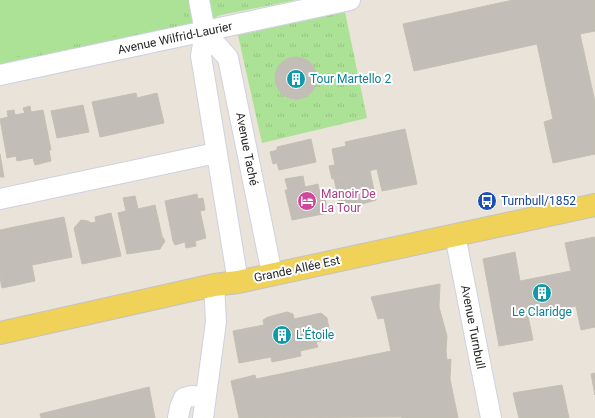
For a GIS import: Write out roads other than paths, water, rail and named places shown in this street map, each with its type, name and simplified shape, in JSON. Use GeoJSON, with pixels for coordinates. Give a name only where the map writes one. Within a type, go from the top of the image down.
{"type":"FeatureCollection","features":[{"type":"Feature","properties":{"kind":"main road","name":"Grande Allée Est"},"geometry":{"type":"LineString","coordinates":[[0,333],[214,285],[238,282],[595,205]]}},
{"type":"Feature","properties":{"kind":"street","name":"Avenue Taché"},"geometry":{"type":"LineString","coordinates":[[199,0],[206,32],[201,56],[238,282]]}},
{"type":"Feature","properties":{"kind":"street","name":"Avenue Wilfrid-Laurier"},"geometry":{"type":"LineString","coordinates":[[0,75],[350,0]]}},
{"type":"Feature","properties":{"kind":"street","name":"Avenue Taché"},"geometry":{"type":"LineString","coordinates":[[206,32],[228,58],[272,274]]}},
{"type":"Feature","properties":{"kind":"street"},"geometry":{"type":"LineString","coordinates":[[0,198],[216,153]]}},
{"type":"Feature","properties":{"kind":"street","name":"Avenue Turnbull"},"geometry":{"type":"LineString","coordinates":[[455,235],[491,418]]}},
{"type":"Feature","properties":{"kind":"street"},"geometry":{"type":"LineString","coordinates":[[203,418],[216,322],[214,285]]}},
{"type":"Feature","properties":{"kind":"street"},"geometry":{"type":"LineString","coordinates":[[178,418],[180,407],[184,398],[191,396],[205,398]]}},
{"type":"Feature","properties":{"kind":"place","name":"Tour Martello 2"},"geometry":{"type":"Point","coordinates":[296,79]}},
{"type":"Feature","properties":{"kind":"place","name":"Manoir De La Tour"},"geometry":{"type":"Point","coordinates":[307,201]}},
{"type":"Feature","properties":{"kind":"place","name":"Turnbull/1852"},"geometry":{"type":"Point","coordinates":[487,201]}},
{"type":"Feature","properties":{"kind":"place","name":"Le Claridge"},"geometry":{"type":"Point","coordinates":[542,293]}},
{"type":"Feature","properties":{"kind":"place","name":"L'Étoile"},"geometry":{"type":"Point","coordinates":[282,335]}}]}
